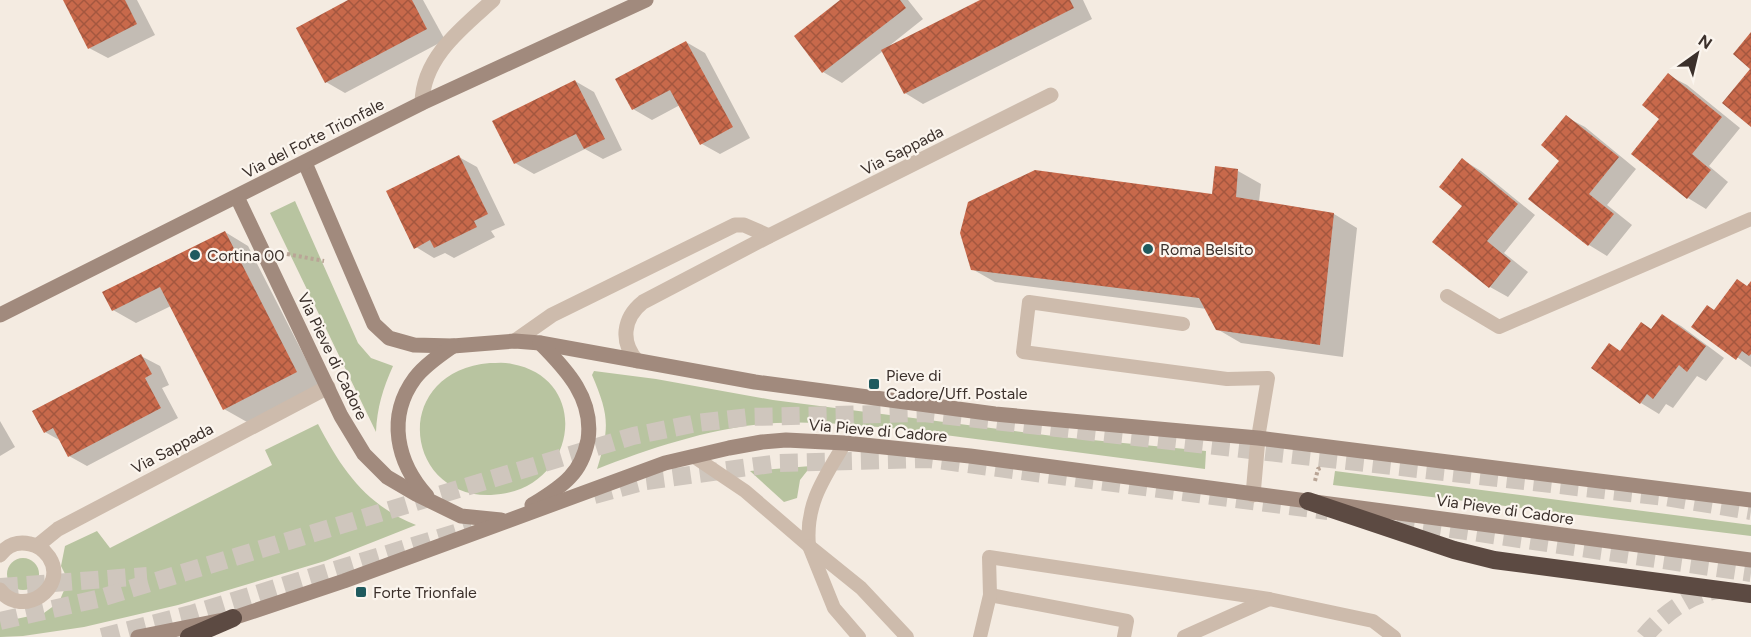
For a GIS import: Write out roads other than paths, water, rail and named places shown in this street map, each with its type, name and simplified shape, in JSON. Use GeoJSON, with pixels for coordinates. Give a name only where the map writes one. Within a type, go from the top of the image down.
{"type":"FeatureCollection","features":[{"type":"Feature","properties":{"kind":"highway"},"geometry":{"type":"LineString","coordinates":[[1308,501],[1454,550],[1494,560],[1751,594]]}},
{"type":"Feature","properties":{"kind":"highway"},"geometry":{"type":"LineString","coordinates":[[189,637],[233,618]]}},
{"type":"Feature","properties":{"kind":"street"},"geometry":{"type":"LineString","coordinates":[[422,103],[426,79],[441,52],[462,28],[494,0]]}},
{"type":"Feature","properties":{"kind":"street","name":"Via del Forte Trionfale"},"geometry":{"type":"LineString","coordinates":[[0,315],[422,103],[646,0]]}},
{"type":"Feature","properties":{"kind":"street","name":"Via Sappada"},"geometry":{"type":"LineString","coordinates":[[637,361],[627,347],[625,333],[630,317],[637,307],[670,287],[769,236],[1051,95]]}},
{"type":"Feature","properties":{"kind":"street","name":"Via Pieve di Cadore"},"geometry":{"type":"LineString","coordinates":[[305,163],[371,318],[381,333],[399,342],[414,345],[515,341],[540,343],[756,382],[995,414],[1258,438],[1751,500]]}},
{"type":"Feature","properties":{"kind":"street","name":"Via Pieve di Cadore"},"geometry":{"type":"LineString","coordinates":[[237,197],[328,387],[364,454],[387,477],[401,487],[461,516],[475,519],[509,520],[664,463],[774,440],[845,443],[970,456],[1751,560]]}},
{"type":"Feature","properties":{"kind":"street"},"geometry":{"type":"LineString","coordinates":[[515,341],[552,315],[735,225],[744,225],[769,236]]}},
{"type":"Feature","properties":{"kind":"street"},"geometry":{"type":"LineString","coordinates":[[138,637],[233,618],[344,581],[509,520],[568,480],[581,462],[588,439],[588,416],[580,393],[563,366],[540,343]]}},
{"type":"Feature","properties":{"kind":"street","name":"Via Pieve di Cadore"},"geometry":{"type":"LineString","coordinates":[[431,501],[407,469],[398,440],[399,414],[414,379],[453,345]]}},
{"type":"Feature","properties":{"kind":"street","name":"Via Sappada"},"geometry":{"type":"LineString","coordinates":[[37,546],[58,529],[328,387]]}},
{"type":"Feature","properties":{"kind":"street"},"geometry":{"type":"LineString","coordinates":[[1253,495],[1258,438]]}},
{"type":"Feature","properties":{"kind":"street"},"geometry":{"type":"LineString","coordinates":[[0,555],[19,543],[37,546],[51,560],[53,570],[48,589],[32,601],[12,600],[0,590]]}},
{"type":"Feature","properties":{"kind":"lane"},"geometry":{"type":"LineString","coordinates":[[1447,296],[1498,327],[1751,219]]}},
{"type":"Feature","properties":{"kind":"lane"},"geometry":{"type":"LineString","coordinates":[[1183,324],[1029,302],[1023,352],[1227,379],[1268,378],[1258,438]]}},
{"type":"Feature","properties":{"kind":"lane"},"geometry":{"type":"LineString","coordinates":[[845,443],[816,491],[810,515],[809,546],[834,608],[859,637]]}},
{"type":"Feature","properties":{"kind":"lane"},"geometry":{"type":"LineString","coordinates":[[693,456],[745,491],[861,588],[907,637]]}},
{"type":"Feature","properties":{"kind":"lane"},"geometry":{"type":"LineString","coordinates":[[980,637],[990,595],[989,557],[1269,599],[1373,621],[1394,637]]}},
{"type":"Feature","properties":{"kind":"lane"},"geometry":{"type":"LineString","coordinates":[[990,595],[1126,621],[1124,637]]}},
{"type":"Feature","properties":{"kind":"lane"},"geometry":{"type":"LineString","coordinates":[[1184,637],[1269,599]]}},
{"type":"Feature","properties":{"kind":"tunnel"},"geometry":{"type":"LineString","coordinates":[[0,621],[97,599],[633,436],[697,423],[749,417],[924,413],[1665,497],[1751,511]]}},
{"type":"Feature","properties":{"kind":"tunnel"},"geometry":{"type":"LineString","coordinates":[[594,495],[646,481],[779,463],[929,459],[1328,511]]}},
{"type":"Feature","properties":{"kind":"tunnel"},"geometry":{"type":"LineString","coordinates":[[1370,517],[1751,573]]}},
{"type":"Feature","properties":{"kind":"tunnel"},"geometry":{"type":"LineString","coordinates":[[102,637],[191,614],[472,528]]}},
{"type":"Feature","properties":{"kind":"tunnel"},"geometry":{"type":"LineString","coordinates":[[0,587],[147,576]]}},
{"type":"Feature","properties":{"kind":"tunnel"},"geometry":{"type":"LineString","coordinates":[[1644,637],[1677,606],[1687,600],[1719,590]]}},
{"type":"Feature","properties":{"kind":"place","name":"Roma Belsito"},"geometry":{"type":"Point","coordinates":[1148,249]}},
{"type":"Feature","properties":{"kind":"place","name":"Cortina 00"},"geometry":{"type":"Point","coordinates":[195,255]}},
{"type":"Feature","properties":{"kind":"place","name":"Pieve di Cadore/Uff. Postale"},"geometry":{"type":"Point","coordinates":[874,384]}},
{"type":"Feature","properties":{"kind":"place","name":"Forte Trionfale"},"geometry":{"type":"Point","coordinates":[361,592]}}]}
